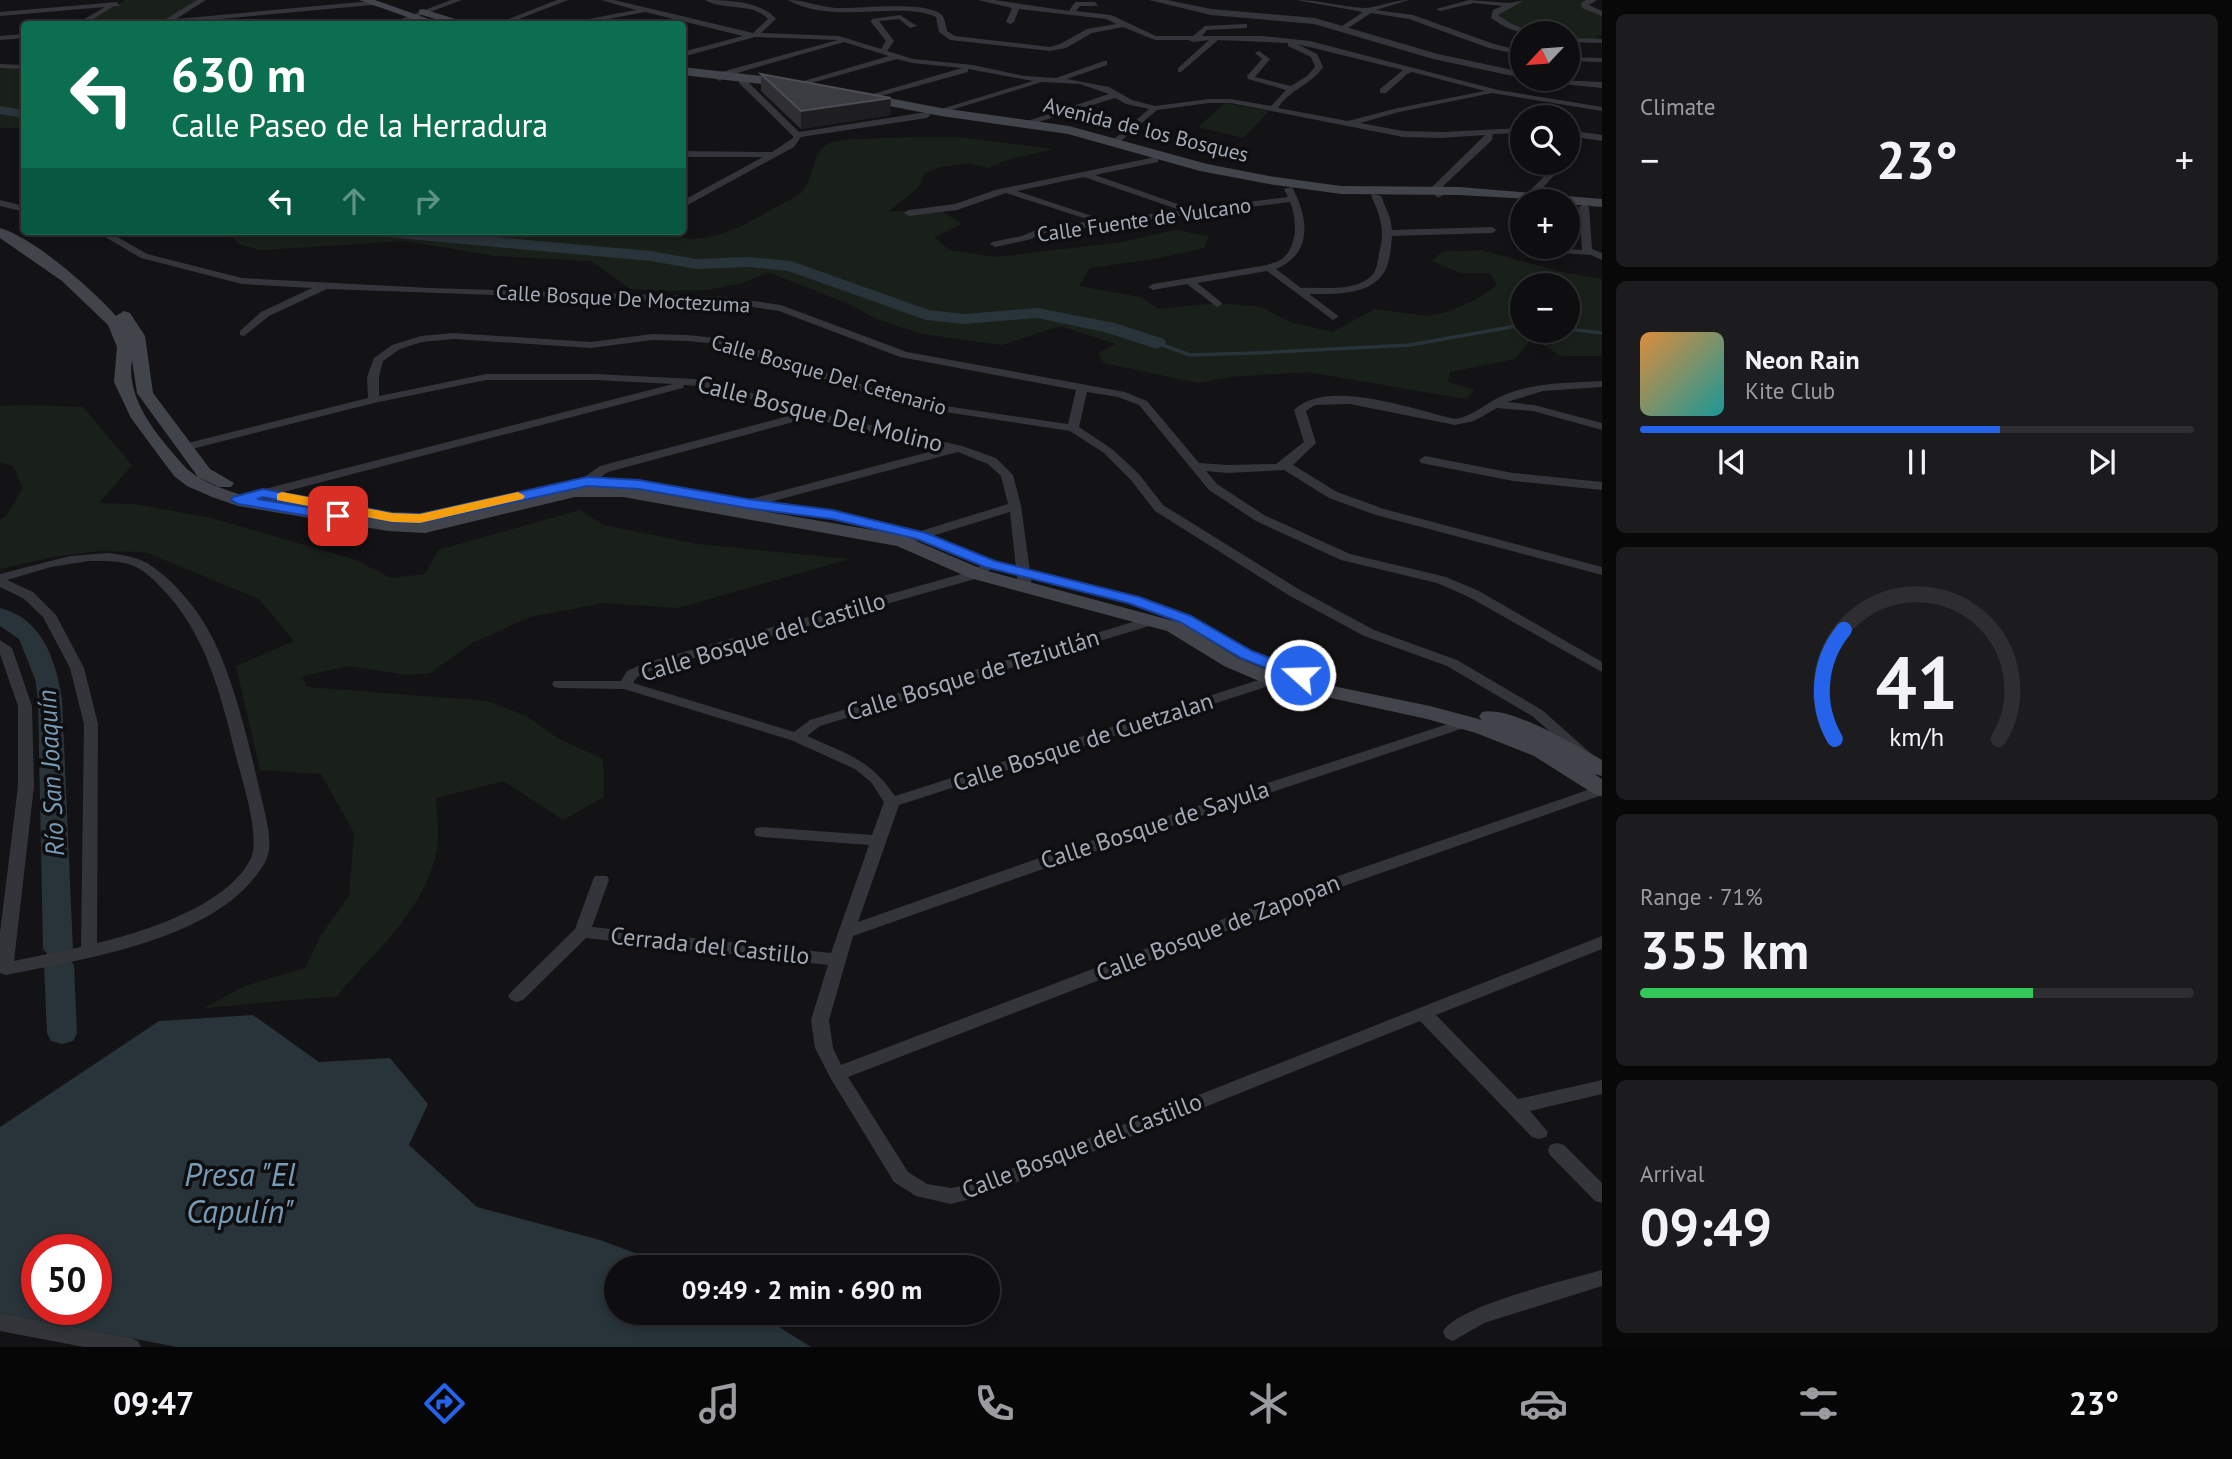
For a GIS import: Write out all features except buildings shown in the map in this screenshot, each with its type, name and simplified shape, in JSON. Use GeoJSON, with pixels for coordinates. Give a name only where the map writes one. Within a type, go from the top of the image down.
{"type":"FeatureCollection","features":[{"type":"Feature","properties":{"kind":"main road"},"geometry":{"type":"LineString","coordinates":[[389,0],[452,21]]}},
{"type":"Feature","properties":{"kind":"main road"},"geometry":{"type":"LineString","coordinates":[[368,1],[426,21]]}},
{"type":"Feature","properties":{"kind":"main road","name":"Avenida de los Bosques"},"geometry":{"type":"LineString","coordinates":[[686,73],[800,85],[927,115],[1063,133],[1155,160],[1292,194],[1376,196],[1436,192]]}},
{"type":"Feature","properties":{"kind":"main road","name":"Avenida de los Bosques"},"geometry":{"type":"LineString","coordinates":[[722,76],[813,93]]}},
{"type":"Feature","properties":{"kind":"main road","name":"Avenida de los Bosques"},"geometry":{"type":"LineString","coordinates":[[842,95],[941,112],[1029,122],[1116,142],[1205,168],[1269,180],[1349,190],[1510,198]]}},
{"type":"Feature","properties":{"kind":"main road","name":"Avenida de los Bosques"},"geometry":{"type":"LineString","coordinates":[[1580,204],[1602,206]]}},
{"type":"Feature","properties":{"kind":"main road","name":"Avenida de los Bosques"},"geometry":{"type":"LineString","coordinates":[[1580,206],[1602,206]]}},
{"type":"Feature","properties":{"kind":"main road"},"geometry":{"type":"LineString","coordinates":[[0,223],[21,234]]}},
{"type":"Feature","properties":{"kind":"main road"},"geometry":{"type":"LineString","coordinates":[[0,232],[47,261],[112,320],[126,345],[122,380],[126,395],[162,448],[188,478],[238,500],[388,525],[425,527],[575,492],[623,492],[902,541],[1174,627],[1231,662],[1273,680],[1465,723],[1542,751],[1602,790]]}},
{"type":"Feature","properties":{"kind":"main road"},"geometry":{"type":"LineString","coordinates":[[23,235],[54,251],[135,329],[141,342],[140,378],[145,393],[204,473],[229,485],[392,517],[420,518],[587,481],[639,485],[747,504],[832,515],[921,536],[984,569]]}},
{"type":"Feature","properties":{"kind":"main road"},"geometry":{"type":"LineString","coordinates":[[1025,580],[1134,600],[1186,619],[1247,654],[1282,670],[1317,680],[1386,691],[1522,727],[1598,766]]}},
{"type":"Feature","properties":{"kind":"street"},"geometry":{"type":"LineString","coordinates":[[165,21],[202,0]]}},
{"type":"Feature","properties":{"kind":"street"},"geometry":{"type":"LineString","coordinates":[[401,21],[458,0]]}},
{"type":"Feature","properties":{"kind":"street"},"geometry":{"type":"LineString","coordinates":[[508,21],[564,0]]}},
{"type":"Feature","properties":{"kind":"street"},"geometry":{"type":"LineString","coordinates":[[605,0],[755,35],[848,39],[894,57],[973,67],[1013,77],[1094,85],[1129,102],[1155,108],[1218,100],[1403,134],[1510,131]]}},
{"type":"Feature","properties":{"kind":"street"},"geometry":{"type":"LineString","coordinates":[[686,54],[755,35],[772,21],[770,14],[709,0]]}},
{"type":"Feature","properties":{"kind":"street"},"geometry":{"type":"LineString","coordinates":[[792,0],[838,10],[891,2],[917,5],[935,12],[940,17],[943,32],[953,38],[1037,49],[1061,47],[1090,31],[1126,24]]}},
{"type":"Feature","properties":{"kind":"street"},"geometry":{"type":"LineString","coordinates":[[982,0],[1016,7],[1108,17],[1155,38],[1310,43],[1498,92],[1602,109]]}},
{"type":"Feature","properties":{"kind":"street"},"geometry":{"type":"LineString","coordinates":[[1154,0],[1210,12],[1294,18],[1347,27],[1370,10],[1405,0]]}},
{"type":"Feature","properties":{"kind":"street"},"geometry":{"type":"LineString","coordinates":[[1166,0],[1212,9],[1298,15],[1347,27],[1436,57],[1510,72]]}},
{"type":"Feature","properties":{"kind":"street"},"geometry":{"type":"LineString","coordinates":[[1300,0],[1428,22],[1510,50]]}},
{"type":"Feature","properties":{"kind":"street"},"geometry":{"type":"LineString","coordinates":[[1510,27],[1494,16],[1496,12],[1521,0]]}},
{"type":"Feature","properties":{"kind":"street"},"geometry":{"type":"LineString","coordinates":[[1593,0],[1585,3],[1585,6],[1602,13]]}},
{"type":"Feature","properties":{"kind":"street"},"geometry":{"type":"LineString","coordinates":[[181,21],[368,1]]}},
{"type":"Feature","properties":{"kind":"street"},"geometry":{"type":"LineString","coordinates":[[1440,9],[1474,1],[1509,5]]}},
{"type":"Feature","properties":{"kind":"street"},"geometry":{"type":"LineString","coordinates":[[0,14],[120,2]]}},
{"type":"Feature","properties":{"kind":"street"},"geometry":{"type":"LineString","coordinates":[[85,21],[120,2]]}},
{"type":"Feature","properties":{"kind":"street"},"geometry":{"type":"LineString","coordinates":[[1072,13],[1076,4],[1095,4]]}},
{"type":"Feature","properties":{"kind":"street"},"geometry":{"type":"LineString","coordinates":[[1010,22],[1016,7]]}},
{"type":"Feature","properties":{"kind":"street"},"geometry":{"type":"LineString","coordinates":[[588,21],[650,9]]}},
{"type":"Feature","properties":{"kind":"street"},"geometry":{"type":"LineString","coordinates":[[881,52],[890,41],[875,22],[876,19],[900,17],[913,26]]}},
{"type":"Feature","properties":{"kind":"street"},"geometry":{"type":"LineString","coordinates":[[686,28],[708,24]]}},
{"type":"Feature","properties":{"kind":"street"},"geometry":{"type":"LineString","coordinates":[[1193,40],[1205,29],[1244,26]]}},
{"type":"Feature","properties":{"kind":"street"},"geometry":{"type":"LineString","coordinates":[[0,38],[21,36]]}},
{"type":"Feature","properties":{"kind":"street"},"geometry":{"type":"LineString","coordinates":[[722,76],[848,39]]}},
{"type":"Feature","properties":{"kind":"street"},"geometry":{"type":"LineString","coordinates":[[1181,70],[1216,39]]}},
{"type":"Feature","properties":{"kind":"street"},"geometry":{"type":"LineString","coordinates":[[1273,109],[1278,98],[1289,88],[1317,73],[1319,67],[1314,56],[1294,44],[1278,40]]}},
{"type":"Feature","properties":{"kind":"street"},"geometry":{"type":"LineString","coordinates":[[1580,40],[1602,41]]}},
{"type":"Feature","properties":{"kind":"street"},"geometry":{"type":"LineString","coordinates":[[1259,53],[1266,59],[1251,76],[1252,79],[1289,88]]}},
{"type":"Feature","properties":{"kind":"street"},"geometry":{"type":"LineString","coordinates":[[3,66],[21,57]]}},
{"type":"Feature","properties":{"kind":"street"},"geometry":{"type":"LineString","coordinates":[[800,85],[894,57]]}},
{"type":"Feature","properties":{"kind":"street"},"geometry":{"type":"LineString","coordinates":[[1580,59],[1602,60]]}},
{"type":"Feature","properties":{"kind":"street"},"geometry":{"type":"LineString","coordinates":[[941,112],[1104,63]]}},
{"type":"Feature","properties":{"kind":"street"},"geometry":{"type":"LineString","coordinates":[[3,66],[21,66]]}},
{"type":"Feature","properties":{"kind":"street"},"geometry":{"type":"LineString","coordinates":[[869,98],[973,67]]}},
{"type":"Feature","properties":{"kind":"street"},"geometry":{"type":"LineString","coordinates":[[1383,91],[1404,72],[1413,69]]}},
{"type":"Feature","properties":{"kind":"street"},"geometry":{"type":"LineString","coordinates":[[742,81],[797,135]]}},
{"type":"Feature","properties":{"kind":"street"},"geometry":{"type":"LineString","coordinates":[[1580,81],[1602,83]]}},
{"type":"Feature","properties":{"kind":"street"},"geometry":{"type":"LineString","coordinates":[[1580,82],[1602,83]]}},
{"type":"Feature","properties":{"kind":"street"},"geometry":{"type":"LineString","coordinates":[[1346,124],[1398,110],[1498,92]]}},
{"type":"Feature","properties":{"kind":"street"},"geometry":{"type":"LineString","coordinates":[[1029,122],[1115,95]]}},
{"type":"Feature","properties":{"kind":"street"},"geometry":{"type":"LineString","coordinates":[[1116,142],[1155,108]]}},
{"type":"Feature","properties":{"kind":"street"},"geometry":{"type":"LineString","coordinates":[[797,135],[927,115]]}},
{"type":"Feature","properties":{"kind":"street"},"geometry":{"type":"LineString","coordinates":[[1436,192],[1489,138],[1489,133]]}},
{"type":"Feature","properties":{"kind":"street"},"geometry":{"type":"LineString","coordinates":[[686,203],[791,145],[797,135]]}},
{"type":"Feature","properties":{"kind":"street"},"geometry":{"type":"LineString","coordinates":[[1580,135],[1602,138]]}},
{"type":"Feature","properties":{"kind":"street"},"geometry":{"type":"LineString","coordinates":[[686,154],[772,154]]}},
{"type":"Feature","properties":{"kind":"street"},"geometry":{"type":"LineString","coordinates":[[909,214],[957,207],[1007,191],[1155,160]]}},
{"type":"Feature","properties":{"kind":"street"},"geometry":{"type":"LineString","coordinates":[[1083,174],[1192,211]]}},
{"type":"Feature","properties":{"kind":"street"},"geometry":{"type":"LineString","coordinates":[[1538,189],[1551,175]]}},
{"type":"Feature","properties":{"kind":"street"},"geometry":{"type":"LineString","coordinates":[[1007,191],[1104,221]]}},
{"type":"Feature","properties":{"kind":"street"},"geometry":{"type":"LineString","coordinates":[[1153,287],[1269,268],[1286,261],[1294,251],[1300,228],[1300,214],[1292,194]]}},
{"type":"Feature","properties":{"kind":"street","name":"Calle Fuente de Vulcano"},"geometry":{"type":"LineString","coordinates":[[995,244],[1025,238],[1043,230],[1192,211],[1292,194]]}},
{"type":"Feature","properties":{"kind":"street"},"geometry":{"type":"LineString","coordinates":[[1300,291],[1340,289],[1373,279],[1380,271],[1389,223],[1376,196]]}},
{"type":"Feature","properties":{"kind":"street"},"geometry":{"type":"LineString","coordinates":[[1584,207],[1589,253]]}},
{"type":"Feature","properties":{"kind":"street"},"geometry":{"type":"LineString","coordinates":[[1389,233],[1492,230]]}},
{"type":"Feature","properties":{"kind":"street","name":"Calle Bosque De Moctezuma"},"geometry":{"type":"LineString","coordinates":[[107,235],[144,256],[242,281],[726,300],[781,308],[904,355],[1121,394],[1143,403],[1213,487],[1260,518],[1346,557],[1441,580],[1474,594],[1602,668]]}},
{"type":"Feature","properties":{"kind":"street"},"geometry":{"type":"LineString","coordinates":[[1580,252],[1602,257]]}},
{"type":"Feature","properties":{"kind":"street"},"geometry":{"type":"LineString","coordinates":[[1269,268],[1333,317]]}},
{"type":"Feature","properties":{"kind":"street"},"geometry":{"type":"LineString","coordinates":[[1189,281],[1217,304]]}},
{"type":"Feature","properties":{"kind":"street"},"geometry":{"type":"LineString","coordinates":[[244,333],[265,313],[326,285]]}},
{"type":"Feature","properties":{"kind":"street","name":"Calle Bosque Del Cetenario"},"geometry":{"type":"LineString","coordinates":[[374,400],[373,377],[378,360],[396,347],[421,339],[453,336],[591,345],[652,337],[687,338],[721,341],[876,393],[945,409],[1073,428]]}},
{"type":"Feature","properties":{"kind":"street","name":"Calle Bosque Del Molino"},"geometry":{"type":"LineString","coordinates":[[184,447],[374,400],[486,377],[595,377],[694,382],[733,390],[807,414],[958,448],[992,461],[1007,475],[1015,506],[1025,580]]}},
{"type":"Feature","properties":{"kind":"street"},"geometry":{"type":"LineString","coordinates":[[238,500],[694,382]]}},
{"type":"Feature","properties":{"kind":"street"},"geometry":{"type":"LineString","coordinates":[[1195,466],[1227,469],[1285,465],[1310,443],[1300,410],[1315,401],[1342,398],[1455,422],[1474,420],[1522,393],[1602,384]]}},
{"type":"Feature","properties":{"kind":"street"},"geometry":{"type":"LineString","coordinates":[[1082,387],[1073,428],[1108,451],[1135,477],[1159,508],[1295,593],[1369,633],[1452,663],[1537,713],[1598,766]]}},
{"type":"Feature","properties":{"kind":"street"},"geometry":{"type":"LineString","coordinates":[[1497,405],[1534,408],[1602,427]]}},
{"type":"Feature","properties":{"kind":"street"},"geometry":{"type":"LineString","coordinates":[[587,481],[604,469],[807,414]]}},
{"type":"Feature","properties":{"kind":"street"},"geometry":{"type":"LineString","coordinates":[[747,504],[958,448]]}},
{"type":"Feature","properties":{"kind":"street"},"geometry":{"type":"LineString","coordinates":[[1425,460],[1513,477],[1602,486]]}},
{"type":"Feature","properties":{"kind":"street"},"geometry":{"type":"LineString","coordinates":[[1285,465],[1333,495],[1380,512],[1602,571]]}},
{"type":"Feature","properties":{"kind":"street"},"geometry":{"type":"LineString","coordinates":[[1207,479],[1227,469]]}},
{"type":"Feature","properties":{"kind":"street"},"geometry":{"type":"LineString","coordinates":[[902,541],[1015,506]]}},
{"type":"Feature","properties":{"kind":"street"},"geometry":{"type":"LineString","coordinates":[[0,580],[90,557],[118,558],[140,564],[158,577],[205,636],[221,682],[260,822],[261,852],[245,878],[221,900],[160,930],[3,972],[26,786],[25,706],[5,648],[0,644]]}},
{"type":"Feature","properties":{"kind":"street","name":"Calle Bosque del Castillo"},"geometry":{"type":"LineString","coordinates":[[984,569],[650,666],[632,674],[625,685],[796,737],[860,766],[876,779],[892,802],[846,932],[820,1020],[824,1048],[836,1074],[901,1177],[923,1191],[951,1196],[975,1191],[1602,942]]}},
{"type":"Feature","properties":{"kind":"street"},"geometry":{"type":"LineString","coordinates":[[0,580],[28,595],[48,615],[77,668],[91,724],[89,951]]}},
{"type":"Feature","properties":{"kind":"street","name":"Calle Bosque de Teziutlán"},"geometry":{"type":"LineString","coordinates":[[796,737],[815,723],[1154,620]]}},
{"type":"Feature","properties":{"kind":"street","name":"Calle Bosque de Cuetzalan"},"geometry":{"type":"LineString","coordinates":[[892,802],[1273,680]]}},
{"type":"Feature","properties":{"kind":"street"},"geometry":{"type":"LineString","coordinates":[[559,684],[625,685]]}},
{"type":"Feature","properties":{"kind":"street","name":"Calle Bosque de Sayula"},"geometry":{"type":"LineString","coordinates":[[846,932],[1051,860],[1465,723]]}},
{"type":"Feature","properties":{"kind":"street","name":"Calle Bosque de Zapopan"},"geometry":{"type":"LineString","coordinates":[[836,1074],[1324,887],[1602,790]]}},
{"type":"Feature","properties":{"kind":"street"},"geometry":{"type":"LineString","coordinates":[[762,832],[880,841]]}},
{"type":"Feature","properties":{"kind":"street"},"geometry":{"type":"LineString","coordinates":[[517,996],[582,932],[601,880]]}},
{"type":"Feature","properties":{"kind":"street","name":"Cerrada del Castillo"},"geometry":{"type":"LineString","coordinates":[[582,932],[838,960]]}},
{"type":"Feature","properties":{"kind":"street"},"geometry":{"type":"LineString","coordinates":[[1423,1013],[1539,1132]]}},
{"type":"Feature","properties":{"kind":"street"},"geometry":{"type":"LineString","coordinates":[[1515,1107],[1602,1087]]}},
{"type":"Feature","properties":{"kind":"street"},"geometry":{"type":"LineString","coordinates":[[1557,1150],[1602,1195]]}},
{"type":"Feature","properties":{"kind":"street"},"geometry":{"type":"LineString","coordinates":[[1453,1332],[1478,1316],[1602,1278]]}},
{"type":"Feature","properties":{"kind":"street"},"geometry":{"type":"LineString","coordinates":[[0,1322],[131,1347]]}},
{"type":"Feature","properties":{"kind":"shaded area"},"geometry":{"type":"Polygon","coordinates":[[[126,0],[201,0],[164,21],[88,21],[126,0]]]}},
{"type":"Feature","properties":{"kind":"shaded area"},"geometry":{"type":"Polygon","coordinates":[[[1525,0],[1589,0],[1582,3],[1602,14],[1602,35],[1595,36],[1602,39],[1580,40],[1580,21],[1510,21],[1510,25],[1497,14],[1525,0]]]}},
{"type":"Feature","properties":{"kind":"shaded area"},"geometry":{"type":"Polygon","coordinates":[[[0,68],[21,68],[21,128],[0,128],[0,68]]]}},
{"type":"Feature","properties":{"kind":"shaded area"},"geometry":{"type":"Polygon","coordinates":[[[1225,103],[1269,111],[1243,138],[1198,127],[1225,103]]]}},
{"type":"Feature","properties":{"kind":"shaded area"},"geometry":{"type":"Polygon","coordinates":[[[959,137],[1053,149],[1007,160],[988,168],[969,163],[940,167],[925,173],[918,188],[889,211],[943,212],[962,224],[934,237],[949,250],[996,257],[1122,242],[1175,230],[1209,236],[1204,248],[1154,259],[1090,268],[1079,286],[1140,297],[1159,309],[1218,303],[1261,307],[1290,322],[1332,332],[1375,309],[1426,316],[1448,312],[1477,299],[1497,285],[1490,273],[1461,273],[1432,261],[1442,252],[1481,250],[1565,273],[1510,273],[1510,343],[1528,343],[1515,359],[1450,372],[1448,382],[1475,390],[1466,399],[1307,372],[1230,377],[1198,383],[1104,363],[1098,353],[1116,344],[1060,326],[1002,345],[922,334],[877,319],[851,305],[768,272],[743,283],[707,290],[631,289],[591,261],[495,256],[406,241],[261,250],[238,244],[231,235],[709,237],[739,227],[801,193],[819,152],[836,141],[959,137]]]}},
{"type":"Feature","properties":{"kind":"shaded area"},"geometry":{"type":"Polygon","coordinates":[[[1580,275],[1602,279],[1602,356],[1561,356],[1540,343],[1580,343],[1580,275]]]}},
{"type":"Feature","properties":{"kind":"shaded area"},"geometry":{"type":"Polygon","coordinates":[[[0,406],[83,407],[132,465],[99,503],[135,504],[211,518],[353,559],[391,578],[425,574],[438,550],[580,510],[603,525],[697,544],[849,559],[678,608],[603,603],[530,617],[472,643],[430,673],[407,675],[349,666],[302,676],[307,687],[488,701],[526,716],[559,739],[603,759],[604,797],[563,820],[504,781],[436,798],[438,841],[425,886],[400,925],[337,996],[204,1008],[245,986],[305,968],[321,935],[349,896],[354,833],[321,774],[260,770],[236,666],[294,641],[259,599],[145,552],[99,551],[53,557],[0,569],[0,520],[6,516],[23,488],[13,466],[0,462],[0,406]]]}},
{"type":"Feature","properties":{"kind":"water","name":"Presa \"El Capulín\""},"geometry":{"type":"Polygon","coordinates":[[[253,1015],[319,1062],[390,1058],[428,1104],[409,1145],[477,1207],[600,1240],[641,1255],[604,1255],[604,1325],[776,1325],[811,1347],[177,1347],[62,1325],[112,1325],[112,1234],[21,1234],[21,1317],[0,1313],[0,1127],[159,1021],[253,1015]]]}},
{"type":"Feature","properties":{"kind":"waterway"},"geometry":{"type":"LineString","coordinates":[[0,110],[21,114]]}},
{"type":"Feature","properties":{"kind":"waterway"},"geometry":{"type":"LineString","coordinates":[[416,235],[651,256],[696,264],[749,262],[791,266],[926,315],[964,319],[1037,313],[1108,327],[1157,343]]}},
{"type":"Feature","properties":{"kind":"waterway"},"geometry":{"type":"LineString","coordinates":[[1157,343],[1190,355],[1256,353],[1410,345],[1510,327]]}},
{"type":"Feature","properties":{"kind":"waterway"},"geometry":{"type":"LineString","coordinates":[[1580,330],[1602,333]]}},
{"type":"Feature","properties":{"kind":"waterway","name":"Río San Joaquín"},"geometry":{"type":"LineString","coordinates":[[0,615],[30,635],[47,679],[50,699],[58,949]]}},
{"type":"Feature","properties":{"kind":"waterway","name":"Río San Joaquín"},"geometry":{"type":"LineString","coordinates":[[59,965],[62,1033]]}},
{"type":"Feature","properties":{"kind":"slow traffic"},"geometry":{"type":"LineString","coordinates":[[282,497],[392,517],[420,518],[518,496]]}},
{"type":"Feature","properties":{"kind":"route"},"geometry":{"type":"LineString","coordinates":[[338,516],[238,500],[263,493],[392,517],[420,518],[587,481],[639,485],[747,504],[832,515],[921,536],[990,564],[1134,600],[1186,619],[1247,654],[1300,675]]}}]}
